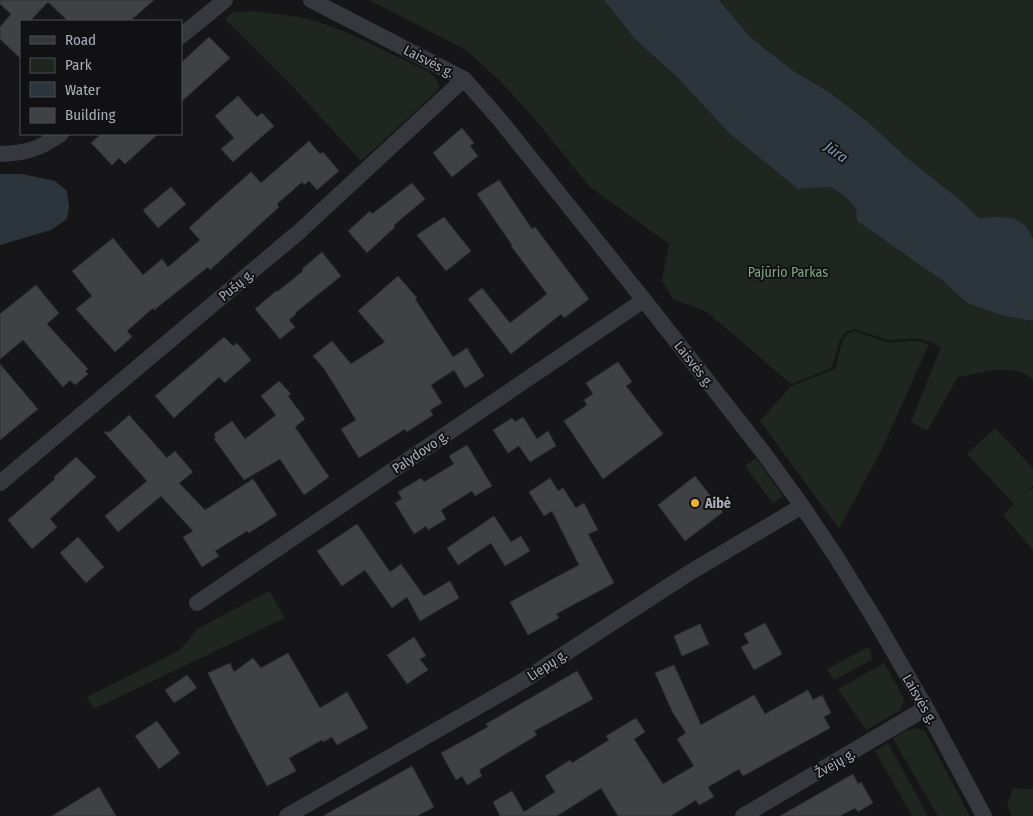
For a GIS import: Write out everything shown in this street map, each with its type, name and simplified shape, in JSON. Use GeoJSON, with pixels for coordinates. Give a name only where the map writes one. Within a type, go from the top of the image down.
{"type":"FeatureCollection","features":[{"type":"Feature","properties":{"kind":"street"},"geometry":{"type":"LineString","coordinates":[[182,35],[225,0]]}},
{"type":"Feature","properties":{"kind":"street","name":"Laisvės g."},"geometry":{"type":"LineString","coordinates":[[311,0],[464,80],[500,120],[763,452],[802,506],[835,555],[926,708],[984,816]]}},
{"type":"Feature","properties":{"kind":"street","name":"Pušų g."},"geometry":{"type":"LineString","coordinates":[[0,483],[300,231],[464,80]]}},
{"type":"Feature","properties":{"kind":"street"},"geometry":{"type":"LineString","coordinates":[[0,154],[22,153],[46,145],[60,135]]}},
{"type":"Feature","properties":{"kind":"street","name":"Palydovo g."},"geometry":{"type":"LineString","coordinates":[[197,603],[644,300]]}},
{"type":"Feature","properties":{"kind":"street","name":"Liepų g."},"geometry":{"type":"LineString","coordinates":[[287,816],[521,682],[688,573],[802,506]]}},
{"type":"Feature","properties":{"kind":"street","name":"Žvejų g."},"geometry":{"type":"LineString","coordinates":[[743,816],[926,708]]}},
{"type":"Feature","properties":{"kind":"green space","name":"Pajūrio Parkas"},"geometry":{"type":"Polygon","coordinates":[[[369,0],[604,0],[635,39],[678,78],[729,133],[798,189],[830,187],[845,196],[856,209],[857,221],[943,281],[967,303],[1000,315],[1033,321],[1033,379],[1016,371],[1006,370],[987,371],[958,377],[927,431],[911,422],[941,347],[918,338],[889,340],[854,329],[845,332],[839,342],[832,368],[791,384],[707,312],[673,299],[662,281],[669,244],[590,187],[533,117],[500,81],[466,50],[369,0]]]}},
{"type":"Feature","properties":{"kind":"green space"},"geometry":{"type":"Polygon","coordinates":[[[719,0],[1033,0],[1033,238],[1026,226],[992,217],[979,219],[959,199],[906,157],[868,122],[829,92],[792,70],[749,37],[719,0]]]}},
{"type":"Feature","properties":{"kind":"green space"},"geometry":{"type":"Polygon","coordinates":[[[256,11],[299,17],[348,33],[429,72],[436,79],[440,87],[361,161],[292,86],[225,19],[233,12],[256,11]]]}},
{"type":"Feature","properties":{"kind":"green space"},"geometry":{"type":"Polygon","coordinates":[[[854,331],[889,343],[917,341],[929,344],[883,447],[839,529],[760,421],[791,386],[835,369],[842,343],[847,334],[854,331]]]}},
{"type":"Feature","properties":{"kind":"green space"},"geometry":{"type":"Polygon","coordinates":[[[995,428],[1033,468],[1033,486],[1023,495],[1033,488],[1033,550],[1003,515],[1014,504],[967,454],[995,428]]]}},
{"type":"Feature","properties":{"kind":"green space"},"geometry":{"type":"Polygon","coordinates":[[[756,458],[783,496],[773,504],[745,466],[756,458]]]}},
{"type":"Feature","properties":{"kind":"green space"},"geometry":{"type":"Polygon","coordinates":[[[269,591],[285,618],[94,709],[87,697],[180,650],[197,629],[269,591]]]}},
{"type":"Feature","properties":{"kind":"green space"},"geometry":{"type":"Polygon","coordinates":[[[868,647],[872,660],[834,680],[827,669],[868,647]]]}},
{"type":"Feature","properties":{"kind":"green space"},"geometry":{"type":"Polygon","coordinates":[[[884,663],[904,698],[901,710],[866,730],[838,689],[884,663]]]}},
{"type":"Feature","properties":{"kind":"green space"},"geometry":{"type":"Polygon","coordinates":[[[917,728],[925,731],[970,816],[938,816],[893,739],[905,731],[917,728]]]}},
{"type":"Feature","properties":{"kind":"green space"},"geometry":{"type":"Polygon","coordinates":[[[888,743],[928,816],[912,816],[875,751],[888,743]]]}},
{"type":"Feature","properties":{"kind":"green space"},"geometry":{"type":"Polygon","coordinates":[[[1013,788],[1033,789],[1033,816],[1012,816],[1007,805],[1013,788]]]}},
{"type":"Feature","properties":{"kind":"water","name":"Jūra"},"geometry":{"type":"Polygon","coordinates":[[[604,0],[719,0],[750,37],[792,70],[829,92],[868,122],[906,157],[959,199],[979,218],[1013,218],[1026,226],[1033,238],[1033,321],[1000,315],[967,303],[943,281],[857,221],[856,209],[845,196],[830,187],[798,189],[729,133],[678,78],[635,39],[604,0]]]}},
{"type":"Feature","properties":{"kind":"water"},"geometry":{"type":"Polygon","coordinates":[[[0,174],[22,174],[55,181],[67,191],[69,207],[67,219],[51,230],[0,245],[0,174]]]}},
{"type":"Feature","properties":{"kind":"building"},"geometry":{"type":"Polygon","coordinates":[[[0,0],[154,0],[131,20],[67,20],[48,2],[31,20],[20,20],[20,58],[0,39],[0,27],[11,14],[0,4],[0,0]]]}},
{"type":"Feature","properties":{"kind":"building"},"geometry":{"type":"Polygon","coordinates":[[[209,37],[230,58],[182,101],[182,62],[209,37]]]}},
{"type":"Feature","properties":{"kind":"building"},"geometry":{"type":"Polygon","coordinates":[[[238,96],[257,117],[262,113],[274,126],[233,162],[221,149],[234,138],[215,116],[238,96]]]}},
{"type":"Feature","properties":{"kind":"building"},"geometry":{"type":"Polygon","coordinates":[[[462,128],[474,143],[470,146],[478,156],[452,177],[433,153],[462,128]]]}},
{"type":"Feature","properties":{"kind":"building"},"geometry":{"type":"Polygon","coordinates":[[[100,135],[157,135],[125,164],[119,158],[112,165],[91,143],[100,135]]]}},
{"type":"Feature","properties":{"kind":"building"},"geometry":{"type":"Polygon","coordinates":[[[309,141],[320,154],[323,152],[339,171],[317,190],[309,181],[304,185],[302,182],[277,204],[279,207],[210,270],[208,267],[154,310],[153,308],[127,331],[132,337],[115,352],[76,309],[92,296],[72,271],[113,238],[143,275],[162,259],[168,267],[200,240],[189,228],[215,204],[251,172],[261,183],[309,141]]]}},
{"type":"Feature","properties":{"kind":"building"},"geometry":{"type":"Polygon","coordinates":[[[499,180],[532,229],[535,227],[589,299],[564,318],[561,314],[511,354],[468,299],[482,288],[510,323],[547,294],[511,246],[477,194],[499,180]]]}},
{"type":"Feature","properties":{"kind":"building"},"geometry":{"type":"Polygon","coordinates":[[[412,183],[425,199],[394,225],[395,227],[367,253],[348,231],[370,211],[372,214],[412,183]]]}},
{"type":"Feature","properties":{"kind":"building"},"geometry":{"type":"Polygon","coordinates":[[[171,187],[186,204],[158,228],[143,210],[171,187]]]}},
{"type":"Feature","properties":{"kind":"building"},"geometry":{"type":"Polygon","coordinates":[[[444,217],[471,251],[446,271],[417,235],[444,217]]]}},
{"type":"Feature","properties":{"kind":"building"},"geometry":{"type":"Polygon","coordinates":[[[322,252],[341,276],[295,313],[289,320],[295,327],[280,339],[255,309],[303,271],[302,269],[322,252]]]}},
{"type":"Feature","properties":{"kind":"building"},"geometry":{"type":"Polygon","coordinates":[[[398,276],[417,298],[415,299],[453,357],[467,348],[484,376],[465,388],[454,370],[431,385],[442,403],[430,410],[433,415],[407,432],[405,429],[359,458],[341,429],[356,420],[325,370],[313,356],[332,341],[351,364],[385,342],[358,311],[398,276]]]}},
{"type":"Feature","properties":{"kind":"building"},"geometry":{"type":"Polygon","coordinates":[[[36,285],[59,313],[47,324],[88,369],[85,371],[88,374],[75,385],[70,380],[63,387],[23,340],[0,359],[0,314],[36,285]]]}},
{"type":"Feature","properties":{"kind":"building"},"geometry":{"type":"Polygon","coordinates":[[[224,337],[233,346],[237,343],[251,360],[225,383],[219,377],[174,418],[155,396],[224,337]]]}},
{"type":"Feature","properties":{"kind":"building"},"geometry":{"type":"Polygon","coordinates":[[[618,362],[632,382],[626,386],[663,434],[603,479],[564,421],[587,405],[584,400],[593,394],[586,383],[618,362]]]}},
{"type":"Feature","properties":{"kind":"building"},"geometry":{"type":"Polygon","coordinates":[[[0,364],[38,409],[0,440],[0,364]]]}},
{"type":"Feature","properties":{"kind":"building"},"geometry":{"type":"Polygon","coordinates":[[[279,381],[291,394],[288,396],[305,419],[295,427],[329,477],[304,495],[280,459],[244,480],[214,439],[216,437],[214,434],[232,421],[245,439],[276,415],[261,396],[279,381]]]}},
{"type":"Feature","properties":{"kind":"building"},"geometry":{"type":"Polygon","coordinates":[[[129,415],[167,458],[175,451],[193,472],[179,483],[205,510],[253,479],[277,515],[249,533],[247,531],[215,551],[219,556],[202,567],[183,537],[193,531],[161,496],[118,532],[105,516],[147,481],[104,432],[110,432],[129,415]]]}},
{"type":"Feature","properties":{"kind":"building"},"geometry":{"type":"Polygon","coordinates":[[[523,417],[537,439],[548,431],[556,446],[530,462],[519,446],[508,453],[493,430],[512,418],[515,422],[523,417]]]}},
{"type":"Feature","properties":{"kind":"building"},"geometry":{"type":"Polygon","coordinates":[[[467,445],[492,486],[475,496],[472,491],[441,510],[446,519],[428,530],[426,526],[414,534],[395,503],[402,499],[398,492],[421,478],[424,482],[454,464],[449,456],[467,445]]]}},
{"type":"Feature","properties":{"kind":"building"},"geometry":{"type":"Polygon","coordinates":[[[76,457],[96,477],[50,519],[57,527],[32,549],[8,520],[55,479],[54,477],[76,457]]]}},
{"type":"Feature","properties":{"kind":"building"},"geometry":{"type":"Polygon","coordinates":[[[695,476],[723,512],[685,541],[658,505],[695,476]]]}},
{"type":"Feature","properties":{"kind":"building"},"geometry":{"type":"Polygon","coordinates":[[[550,478],[558,491],[563,488],[576,508],[584,503],[598,530],[588,534],[614,583],[556,614],[559,618],[528,635],[510,602],[579,565],[552,511],[544,516],[529,492],[550,478]]]}},
{"type":"Feature","properties":{"kind":"building"},"geometry":{"type":"Polygon","coordinates":[[[494,516],[511,542],[521,536],[530,551],[505,566],[491,543],[458,565],[447,548],[494,516]]]}},
{"type":"Feature","properties":{"kind":"building"},"geometry":{"type":"Polygon","coordinates":[[[357,524],[390,572],[401,564],[424,596],[450,581],[459,598],[420,621],[407,597],[392,608],[365,570],[342,586],[317,551],[357,524]]]}},
{"type":"Feature","properties":{"kind":"building"},"geometry":{"type":"Polygon","coordinates":[[[78,537],[104,567],[86,583],[60,553],[78,537]]]}},
{"type":"Feature","properties":{"kind":"building"},"geometry":{"type":"Polygon","coordinates":[[[765,623],[782,654],[754,670],[741,647],[749,643],[744,634],[765,623]]]}},
{"type":"Feature","properties":{"kind":"building"},"geometry":{"type":"Polygon","coordinates":[[[700,624],[709,644],[682,656],[674,636],[700,624]]]}},
{"type":"Feature","properties":{"kind":"building"},"geometry":{"type":"Polygon","coordinates":[[[414,637],[426,656],[420,659],[428,670],[407,684],[387,655],[414,637]]]}},
{"type":"Feature","properties":{"kind":"building"},"geometry":{"type":"Polygon","coordinates":[[[288,653],[320,708],[347,692],[368,728],[337,745],[332,737],[323,742],[322,740],[289,758],[296,771],[267,786],[208,673],[230,663],[234,672],[253,658],[261,668],[288,653]]]}},
{"type":"Feature","properties":{"kind":"building"},"geometry":{"type":"Polygon","coordinates":[[[674,665],[701,725],[754,695],[765,714],[808,690],[813,700],[822,695],[831,713],[824,717],[830,728],[743,776],[739,769],[708,787],[714,797],[699,805],[696,800],[671,816],[618,816],[601,788],[557,816],[500,816],[493,802],[512,791],[524,812],[555,792],[545,776],[570,760],[572,763],[609,740],[606,736],[636,718],[645,732],[634,739],[663,784],[694,766],[677,739],[686,733],[673,713],[655,673],[674,665]]]}},
{"type":"Feature","properties":{"kind":"building"},"geometry":{"type":"Polygon","coordinates":[[[577,671],[593,699],[534,731],[537,735],[479,770],[482,776],[467,785],[462,776],[456,780],[441,753],[488,727],[486,724],[577,671]]]}},
{"type":"Feature","properties":{"kind":"building"},"geometry":{"type":"Polygon","coordinates":[[[187,675],[197,688],[174,703],[165,690],[187,675]]]}},
{"type":"Feature","properties":{"kind":"building"},"geometry":{"type":"Polygon","coordinates":[[[157,721],[180,753],[159,769],[135,736],[157,721]]]}},
{"type":"Feature","properties":{"kind":"building"},"geometry":{"type":"Polygon","coordinates":[[[412,766],[434,807],[417,816],[323,816],[412,766]]]}},
{"type":"Feature","properties":{"kind":"building"},"geometry":{"type":"Polygon","coordinates":[[[853,774],[858,784],[861,782],[873,803],[858,812],[855,808],[840,816],[780,816],[853,774]]]}},
{"type":"Feature","properties":{"kind":"building"},"geometry":{"type":"Polygon","coordinates":[[[99,787],[116,816],[52,816],[99,787]]]}},
{"type":"Feature","properties":{"kind":"place","name":"Aibė"},"geometry":{"type":"Point","coordinates":[695,503]}}]}
